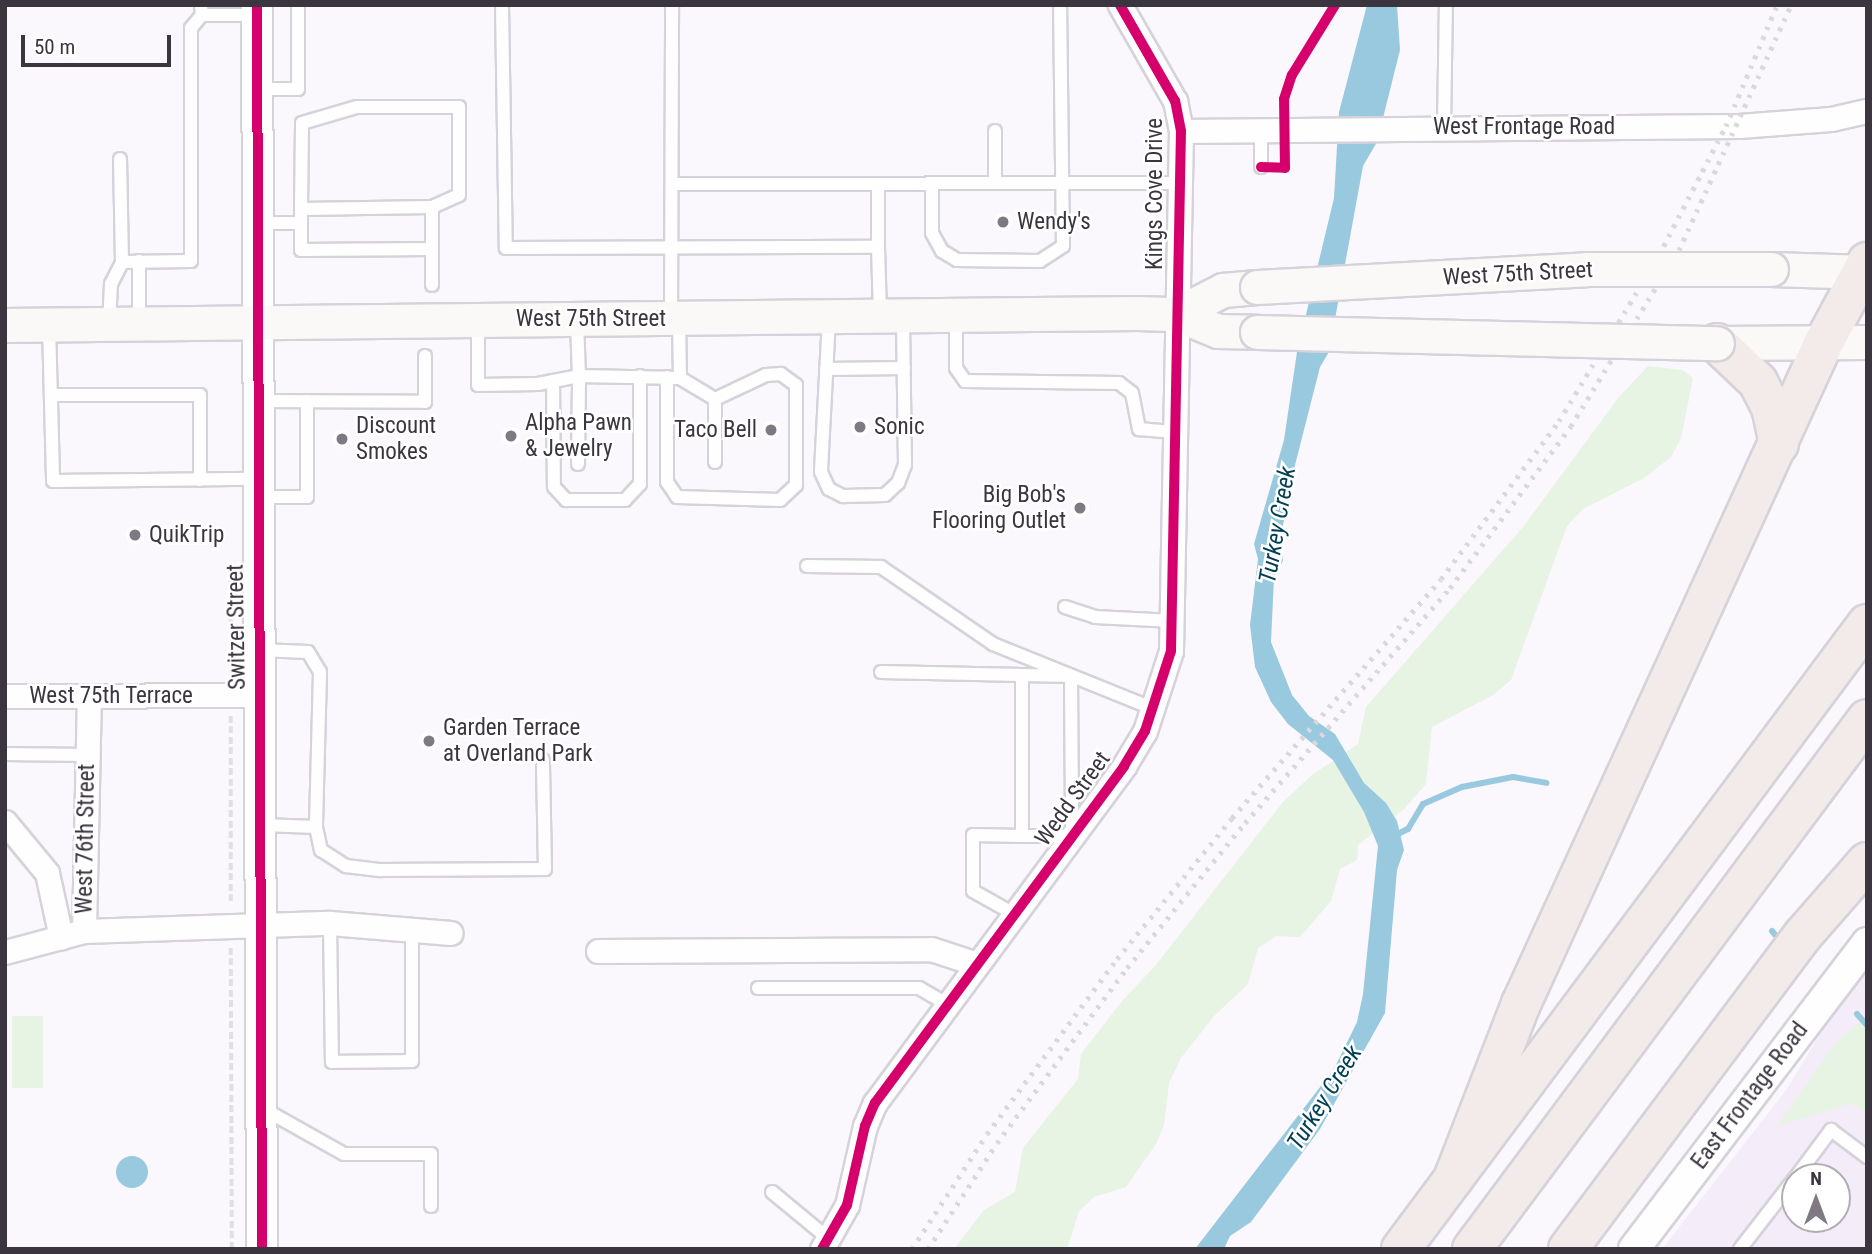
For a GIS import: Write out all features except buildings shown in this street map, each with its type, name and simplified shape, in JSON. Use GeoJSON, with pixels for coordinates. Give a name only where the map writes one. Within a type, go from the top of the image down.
{"type":"FeatureCollection","features":[{"type":"Feature","properties":{"kind":"highway"},"geometry":{"type":"LineString","coordinates":[[1453,1179],[1521,1003],[1824,342],[1865,269]]}},
{"type":"Feature","properties":{"kind":"highway"},"geometry":{"type":"LineString","coordinates":[[1717,343],[1762,388],[1779,444]]}},
{"type":"Feature","properties":{"kind":"highway"},"geometry":{"type":"LineString","coordinates":[[1401,1249],[1867,624]]}},
{"type":"Feature","properties":{"kind":"highway"},"geometry":{"type":"LineString","coordinates":[[1472,1249],[1867,719]]}},
{"type":"Feature","properties":{"kind":"highway"},"geometry":{"type":"LineString","coordinates":[[1568,1249],[1803,935],[1867,862]]}},
{"type":"Feature","properties":{"kind":"main road","name":"West 75th Street"},"geometry":{"type":"LineString","coordinates":[[1176,314],[1223,290],[1257,287],[1587,270],[1865,269]]}},
{"type":"Feature","properties":{"kind":"main road","name":"West 75th Street"},"geometry":{"type":"LineString","coordinates":[[5,325],[1176,314],[1218,331],[1717,343],[1867,342]]}},
{"type":"Feature","properties":{"kind":"street","name":"Kings Cove Drive"},"geometry":{"type":"LineString","coordinates":[[1120,5],[1175,102],[1181,131],[1176,314]]}},
{"type":"Feature","properties":{"kind":"street","name":"Switzer Street"},"geometry":{"type":"LineString","coordinates":[[257,10],[256,401],[262,1249]]}},
{"type":"Feature","properties":{"kind":"street","name":"West Frontage Road"},"geometry":{"type":"LineString","coordinates":[[1181,131],[1739,126],[1831,119],[1867,111]]}},
{"type":"Feature","properties":{"kind":"street","name":"Wedd Street"},"geometry":{"type":"LineString","coordinates":[[825,1244],[847,1205],[864,1126],[875,1103],[1124,766],[1154,709],[1171,651],[1174,621],[1176,314]]}},
{"type":"Feature","properties":{"kind":"street","name":"West 75th Terrace"},"geometry":{"type":"LineString","coordinates":[[5,696],[259,695]]}},
{"type":"Feature","properties":{"kind":"street","name":"West 76th Street"},"geometry":{"type":"LineString","coordinates":[[89,697],[84,931],[331,923],[451,933]]}},
{"type":"Feature","properties":{"kind":"street"},"geometry":{"type":"LineString","coordinates":[[5,822],[47,873],[61,937]]}},
{"type":"Feature","properties":{"kind":"street"},"geometry":{"type":"LineString","coordinates":[[5,952],[84,931]]}},
{"type":"Feature","properties":{"kind":"street","name":"East Frontage Road"},"geometry":{"type":"LineString","coordinates":[[1634,1249],[1867,943]]}},
{"type":"Feature","properties":{"kind":"street"},"geometry":{"type":"LineString","coordinates":[[598,951],[931,949],[977,964]]}},
{"type":"Feature","properties":{"kind":"lane"},"geometry":{"type":"LineString","coordinates":[[257,89],[298,89],[298,5]]}},
{"type":"Feature","properties":{"kind":"lane"},"geometry":{"type":"LineString","coordinates":[[502,5],[506,248],[878,247]]}},
{"type":"Feature","properties":{"kind":"lane"},"geometry":{"type":"LineString","coordinates":[[672,5],[671,248],[681,378]]}},
{"type":"Feature","properties":{"kind":"lane"},"geometry":{"type":"LineString","coordinates":[[932,184],[932,233],[942,251],[957,260],[1040,261],[1063,246],[1060,5]]}},
{"type":"Feature","properties":{"kind":"lane"},"geometry":{"type":"LineString","coordinates":[[1444,127],[1446,5]]}},
{"type":"Feature","properties":{"kind":"lane"},"geometry":{"type":"LineString","coordinates":[[122,262],[191,261],[191,28],[201,10],[257,10]]}},
{"type":"Feature","properties":{"kind":"lane"},"geometry":{"type":"LineString","coordinates":[[301,209],[432,207],[459,195],[460,107],[357,107],[302,123],[301,209],[301,250],[432,249]]}},
{"type":"Feature","properties":{"kind":"lane"},"geometry":{"type":"LineString","coordinates":[[1261,129],[1261,167]]}},
{"type":"Feature","properties":{"kind":"lane"},"geometry":{"type":"LineString","coordinates":[[995,131],[995,183]]}},
{"type":"Feature","properties":{"kind":"lane"},"geometry":{"type":"LineString","coordinates":[[120,159],[122,262],[111,284],[124,324]]}},
{"type":"Feature","properties":{"kind":"lane"},"geometry":{"type":"LineString","coordinates":[[672,184],[1179,183]]}},
{"type":"Feature","properties":{"kind":"lane"},"geometry":{"type":"LineString","coordinates":[[829,317],[821,472],[829,489],[843,496],[885,495],[898,483],[905,465],[904,368],[878,247],[878,184]]}},
{"type":"Feature","properties":{"kind":"lane"},"geometry":{"type":"LineString","coordinates":[[432,207],[432,285]]}},
{"type":"Feature","properties":{"kind":"lane"},"geometry":{"type":"LineString","coordinates":[[256,223],[301,223]]}},
{"type":"Feature","properties":{"kind":"lane"},"geometry":{"type":"LineString","coordinates":[[124,324],[139,261]]}},
{"type":"Feature","properties":{"kind":"lane"},"geometry":{"type":"LineString","coordinates":[[956,316],[956,368],[965,381],[1119,383],[1132,393],[1139,429],[1175,432]]}},
{"type":"Feature","properties":{"kind":"lane"},"geometry":{"type":"LineString","coordinates":[[578,319],[578,464]]}},
{"type":"Feature","properties":{"kind":"lane"},"geometry":{"type":"LineString","coordinates":[[478,320],[478,385],[553,381],[579,376],[667,377],[681,378],[715,399]]}},
{"type":"Feature","properties":{"kind":"lane"},"geometry":{"type":"LineString","coordinates":[[49,324],[53,481],[200,480],[307,497],[307,401]]}},
{"type":"Feature","properties":{"kind":"lane"},"geometry":{"type":"LineString","coordinates":[[256,401],[425,402],[425,356]]}},
{"type":"Feature","properties":{"kind":"lane"},"geometry":{"type":"LineString","coordinates":[[826,369],[904,368]]}},
{"type":"Feature","properties":{"kind":"lane"},"geometry":{"type":"LineString","coordinates":[[667,377],[667,482],[677,496],[780,500],[796,485],[796,385],[781,374],[766,375],[715,399]]}},
{"type":"Feature","properties":{"kind":"lane"},"geometry":{"type":"LineString","coordinates":[[553,381],[554,487],[566,500],[625,500],[640,484],[640,376]]}},
{"type":"Feature","properties":{"kind":"lane"},"geometry":{"type":"LineString","coordinates":[[51,396],[200,395],[200,480]]}},
{"type":"Feature","properties":{"kind":"lane"},"geometry":{"type":"LineString","coordinates":[[715,399],[715,462]]}},
{"type":"Feature","properties":{"kind":"lane"},"geometry":{"type":"LineString","coordinates":[[807,566],[881,567],[993,644],[1154,709]]}},
{"type":"Feature","properties":{"kind":"lane"},"geometry":{"type":"LineString","coordinates":[[1065,607],[1095,617],[1174,621]]}},
{"type":"Feature","properties":{"kind":"lane"},"geometry":{"type":"LineString","coordinates":[[259,650],[308,652],[320,672],[316,827],[321,850],[346,866],[381,870],[545,869],[543,760]]}},
{"type":"Feature","properties":{"kind":"lane"},"geometry":{"type":"LineString","coordinates":[[881,672],[1071,676]]}},
{"type":"Feature","properties":{"kind":"lane"},"geometry":{"type":"LineString","coordinates":[[1022,675],[1022,836]]}},
{"type":"Feature","properties":{"kind":"lane"},"geometry":{"type":"LineString","coordinates":[[1014,915],[973,891],[973,835],[1072,836],[1071,676]]}},
{"type":"Feature","properties":{"kind":"lane"},"geometry":{"type":"LineString","coordinates":[[5,754],[88,755]]}},
{"type":"Feature","properties":{"kind":"lane"},"geometry":{"type":"LineString","coordinates":[[260,825],[316,827]]}},
{"type":"Feature","properties":{"kind":"lane"},"geometry":{"type":"LineString","coordinates":[[331,923],[332,1062],[411,1061],[412,931]]}},
{"type":"Feature","properties":{"kind":"lane"},"geometry":{"type":"LineString","coordinates":[[758,988],[919,988],[948,1004]]}},
{"type":"Feature","properties":{"kind":"lane"},"geometry":{"type":"LineString","coordinates":[[261,1108],[344,1154],[431,1154],[431,1206]]}},
{"type":"Feature","properties":{"kind":"lane"},"geometry":{"type":"LineString","coordinates":[[1806,1163],[1831,1130],[1867,1157]]}},
{"type":"Feature","properties":{"kind":"lane"},"geometry":{"type":"LineString","coordinates":[[772,1192],[825,1244]]}},
{"type":"Feature","properties":{"kind":"lane"},"geometry":{"type":"LineString","coordinates":[[1740,1249],[1781,1195]]}},
{"type":"Feature","properties":{"kind":"path"},"geometry":{"type":"LineString","coordinates":[[231,576],[231,680]]}},
{"type":"Feature","properties":{"kind":"path"},"geometry":{"type":"LineString","coordinates":[[231,710],[231,918]]}},
{"type":"Feature","properties":{"kind":"path"},"geometry":{"type":"LineString","coordinates":[[231,943],[232,1249]]}},
{"type":"Feature","properties":{"kind":"shaded area"},"geometry":{"type":"Polygon","coordinates":[[[1867,955],[1867,1249],[1662,1249],[1787,1089],[1867,955]]]}},
{"type":"Feature","properties":{"kind":"green space"},"geometry":{"type":"Polygon","coordinates":[[[1648,366],[1682,370],[1693,378],[1681,438],[1671,457],[1644,478],[1583,509],[1567,526],[1511,680],[1493,695],[1432,727],[1426,784],[1404,809],[1358,845],[1357,860],[1340,869],[1331,901],[1300,937],[1276,936],[1258,948],[1248,984],[1214,1016],[1181,1058],[1169,1083],[1164,1125],[1156,1144],[1126,1187],[1094,1197],[1079,1211],[1067,1249],[954,1249],[984,1210],[1015,1192],[1023,1148],[1078,1079],[1081,1054],[1122,1001],[1156,965],[1283,802],[1312,775],[1358,744],[1366,707],[1523,527],[1619,397],[1648,366]]]}},
{"type":"Feature","properties":{"kind":"green space"},"geometry":{"type":"Polygon","coordinates":[[[12,1016],[43,1016],[43,1088],[12,1088],[12,1016]]]}},
{"type":"Feature","properties":{"kind":"green space"},"geometry":{"type":"Polygon","coordinates":[[[1867,1016],[1867,1114],[1852,1103],[1776,1127],[1836,1042],[1867,1016]]]}},
{"type":"Feature","properties":{"kind":"water","name":"Turkey Creek"},"geometry":{"type":"Polygon","coordinates":[[[1367,5],[1397,5],[1400,50],[1377,142],[1363,166],[1329,352],[1320,367],[1293,473],[1280,541],[1283,561],[1274,577],[1271,642],[1292,695],[1309,716],[1335,734],[1364,783],[1386,803],[1397,821],[1404,850],[1397,870],[1385,1013],[1320,1129],[1251,1222],[1230,1236],[1224,1249],[1195,1249],[1334,1069],[1357,1022],[1363,994],[1378,846],[1364,812],[1333,760],[1288,724],[1271,702],[1255,667],[1250,625],[1258,559],[1254,544],[1284,440],[1297,352],[1334,198],[1339,112],[1367,5]]]}},
{"type":"Feature","properties":{"kind":"water"},"geometry":{"type":"Polygon","coordinates":[[[132,1156],[143,1161],[148,1172],[143,1183],[132,1188],[121,1183],[116,1172],[121,1161],[132,1156]]]}},
{"type":"Feature","properties":{"kind":"waterway"},"geometry":{"type":"LineString","coordinates":[[1394,836],[1408,829],[1423,804],[1462,787],[1513,777],[1546,783]]}},
{"type":"Feature","properties":{"kind":"waterway"},"geometry":{"type":"LineString","coordinates":[[1772,931],[1777,937]]}},
{"type":"Feature","properties":{"kind":"waterway"},"geometry":{"type":"LineString","coordinates":[[1857,1014],[1867,1025]]}},
{"type":"Feature","properties":{"kind":"railway"},"geometry":{"type":"LineString","coordinates":[[912,1249],[987,1134],[1117,959],[1232,818],[1441,579],[1559,421],[1659,255],[1726,126],[1777,5]]}},
{"type":"Feature","properties":{"kind":"railway"},"geometry":{"type":"LineString","coordinates":[[928,1249],[997,1143],[1127,968],[1245,823],[1450,588],[1571,426],[1679,250],[1791,5]]}},
{"type":"Feature","properties":{"kind":"cycle path"},"geometry":{"type":"LineString","coordinates":[[257,5],[262,1249]]}},
{"type":"Feature","properties":{"kind":"cycle path"},"geometry":{"type":"LineString","coordinates":[[822,1249],[847,1205],[865,1126],[875,1103],[1124,766],[1145,731],[1171,651],[1181,131],[1175,101],[1120,5]]}},
{"type":"Feature","properties":{"kind":"cycle path"},"geometry":{"type":"LineString","coordinates":[[1261,167],[1285,168],[1284,99],[1292,75],[1335,5]]}},
{"type":"Feature","properties":{"kind":"place","name":"Wendy's"},"geometry":{"type":"Point","coordinates":[1003,222]}},
{"type":"Feature","properties":{"kind":"place","name":"Sonic"},"geometry":{"type":"Point","coordinates":[860,427]}},
{"type":"Feature","properties":{"kind":"place","name":"Taco Bell"},"geometry":{"type":"Point","coordinates":[771,430]}},
{"type":"Feature","properties":{"kind":"place","name":"Alpha Pawn & Jewelry"},"geometry":{"type":"Point","coordinates":[511,436]}},
{"type":"Feature","properties":{"kind":"place","name":"Discount Smokes"},"geometry":{"type":"Point","coordinates":[342,439]}},
{"type":"Feature","properties":{"kind":"place","name":"Big Bob's Flooring Outlet"},"geometry":{"type":"Point","coordinates":[1080,508]}},
{"type":"Feature","properties":{"kind":"place","name":"QuikTrip"},"geometry":{"type":"Point","coordinates":[135,535]}},
{"type":"Feature","properties":{"kind":"place","name":"Garden Terrace at Overland Park"},"geometry":{"type":"Point","coordinates":[429,741]}}]}
